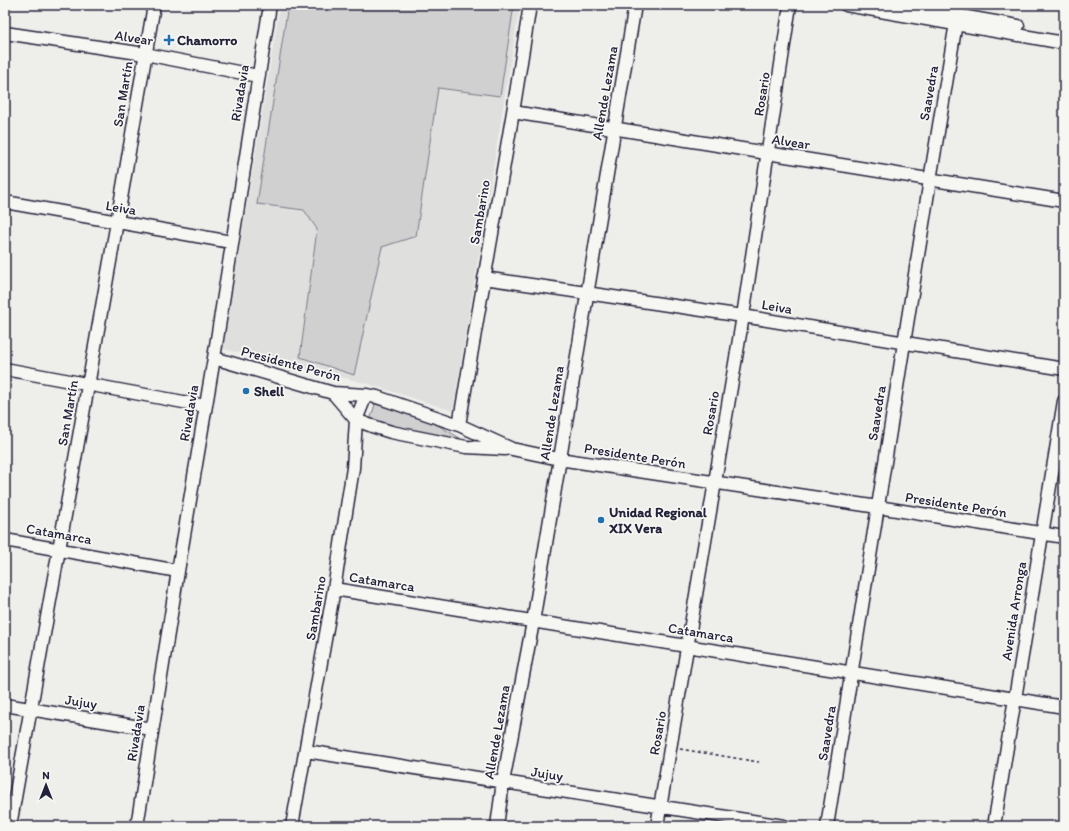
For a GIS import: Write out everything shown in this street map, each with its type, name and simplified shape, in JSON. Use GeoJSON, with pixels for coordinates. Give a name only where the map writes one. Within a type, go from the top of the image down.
{"type":"FeatureCollection","features":[{"type":"Feature","properties":{"kind":"street","name":"San Martín"},"geometry":{"type":"LineString","coordinates":[[10,826],[60,549],[154,5]]}},
{"type":"Feature","properties":{"kind":"street","name":"Rivadavia"},"geometry":{"type":"LineString","coordinates":[[137,826],[270,5]]}},
{"type":"Feature","properties":{"kind":"street","name":"Sambarino"},"geometry":{"type":"LineString","coordinates":[[459,425],[530,5]]}},
{"type":"Feature","properties":{"kind":"street","name":"Allende Lezama"},"geometry":{"type":"LineString","coordinates":[[497,826],[533,622],[635,5]]}},
{"type":"Feature","properties":{"kind":"street","name":"Rosario"},"geometry":{"type":"LineString","coordinates":[[657,826],[743,316],[790,5]]}},
{"type":"Feature","properties":{"kind":"street"},"geometry":{"type":"LineString","coordinates":[[846,5],[957,15],[1064,42]]}},
{"type":"Feature","properties":{"kind":"street"},"geometry":{"type":"LineString","coordinates":[[898,5],[1064,34]]}},
{"type":"Feature","properties":{"kind":"street","name":"Saavedra"},"geometry":{"type":"LineString","coordinates":[[827,826],[957,15]]}},
{"type":"Feature","properties":{"kind":"street","name":"Alvear"},"geometry":{"type":"LineString","coordinates":[[5,33],[145,54],[258,76]]}},
{"type":"Feature","properties":{"kind":"street","name":"Alvear"},"geometry":{"type":"LineString","coordinates":[[513,112],[1064,202]]}},
{"type":"Feature","properties":{"kind":"street","name":"Leiva"},"geometry":{"type":"LineString","coordinates":[[5,202],[231,242]]}},
{"type":"Feature","properties":{"kind":"street","name":"Leiva"},"geometry":{"type":"LineString","coordinates":[[484,278],[743,316],[1064,369]]}},
{"type":"Feature","properties":{"kind":"street","name":"Presidente Perón"},"geometry":{"type":"LineString","coordinates":[[214,358],[333,393],[366,394],[377,397],[459,425],[512,449],[560,459],[715,484],[878,507],[1064,537]]}},
{"type":"Feature","properties":{"kind":"street"},"geometry":{"type":"LineString","coordinates":[[5,369],[205,406]]}},
{"type":"Feature","properties":{"kind":"street"},"geometry":{"type":"LineString","coordinates":[[333,393],[356,420],[391,432],[466,447],[512,449]]}},
{"type":"Feature","properties":{"kind":"street","name":"Sambarino"},"geometry":{"type":"LineString","coordinates":[[292,826],[334,589],[353,468],[356,420],[366,394]]}},
{"type":"Feature","properties":{"kind":"street","name":"Avenida Arronga"},"geometry":{"type":"LineString","coordinates":[[994,826],[1064,401]]}},
{"type":"Feature","properties":{"kind":"street","name":"Catamarca"},"geometry":{"type":"LineString","coordinates":[[5,540],[178,571]]}},
{"type":"Feature","properties":{"kind":"street","name":"Catamarca"},"geometry":{"type":"LineString","coordinates":[[334,589],[1064,707]]}},
{"type":"Feature","properties":{"kind":"street","name":"Jujuy"},"geometry":{"type":"LineString","coordinates":[[5,705],[152,729]]}},
{"type":"Feature","properties":{"kind":"street","name":"Jujuy"},"geometry":{"type":"LineString","coordinates":[[306,751],[784,826]]}},
{"type":"Feature","properties":{"kind":"path"},"geometry":{"type":"LineString","coordinates":[[671,747],[759,762]]}},
{"type":"Feature","properties":{"kind":"shaded area"},"geometry":{"type":"Polygon","coordinates":[[[280,5],[520,5],[453,411],[369,384],[223,349],[280,5]]]}},
{"type":"Feature","properties":{"kind":"shaded area"},"geometry":{"type":"Polygon","coordinates":[[[288,5],[514,5],[500,96],[438,88],[416,236],[382,247],[354,375],[300,357],[317,229],[304,210],[257,204],[288,5]]]}},
{"type":"Feature","properties":{"kind":"shaded area"},"geometry":{"type":"Polygon","coordinates":[[[375,404],[432,422],[460,438],[438,438],[370,421],[375,404]]]}},
{"type":"Feature","properties":{"kind":"place","name":"Chamorro"},"geometry":{"type":"Point","coordinates":[169,40]}},
{"type":"Feature","properties":{"kind":"place","name":"Shell"},"geometry":{"type":"Point","coordinates":[246,391]}},
{"type":"Feature","properties":{"kind":"place","name":"Unidad Regional XIX Vera"},"geometry":{"type":"Point","coordinates":[601,520]}}]}
